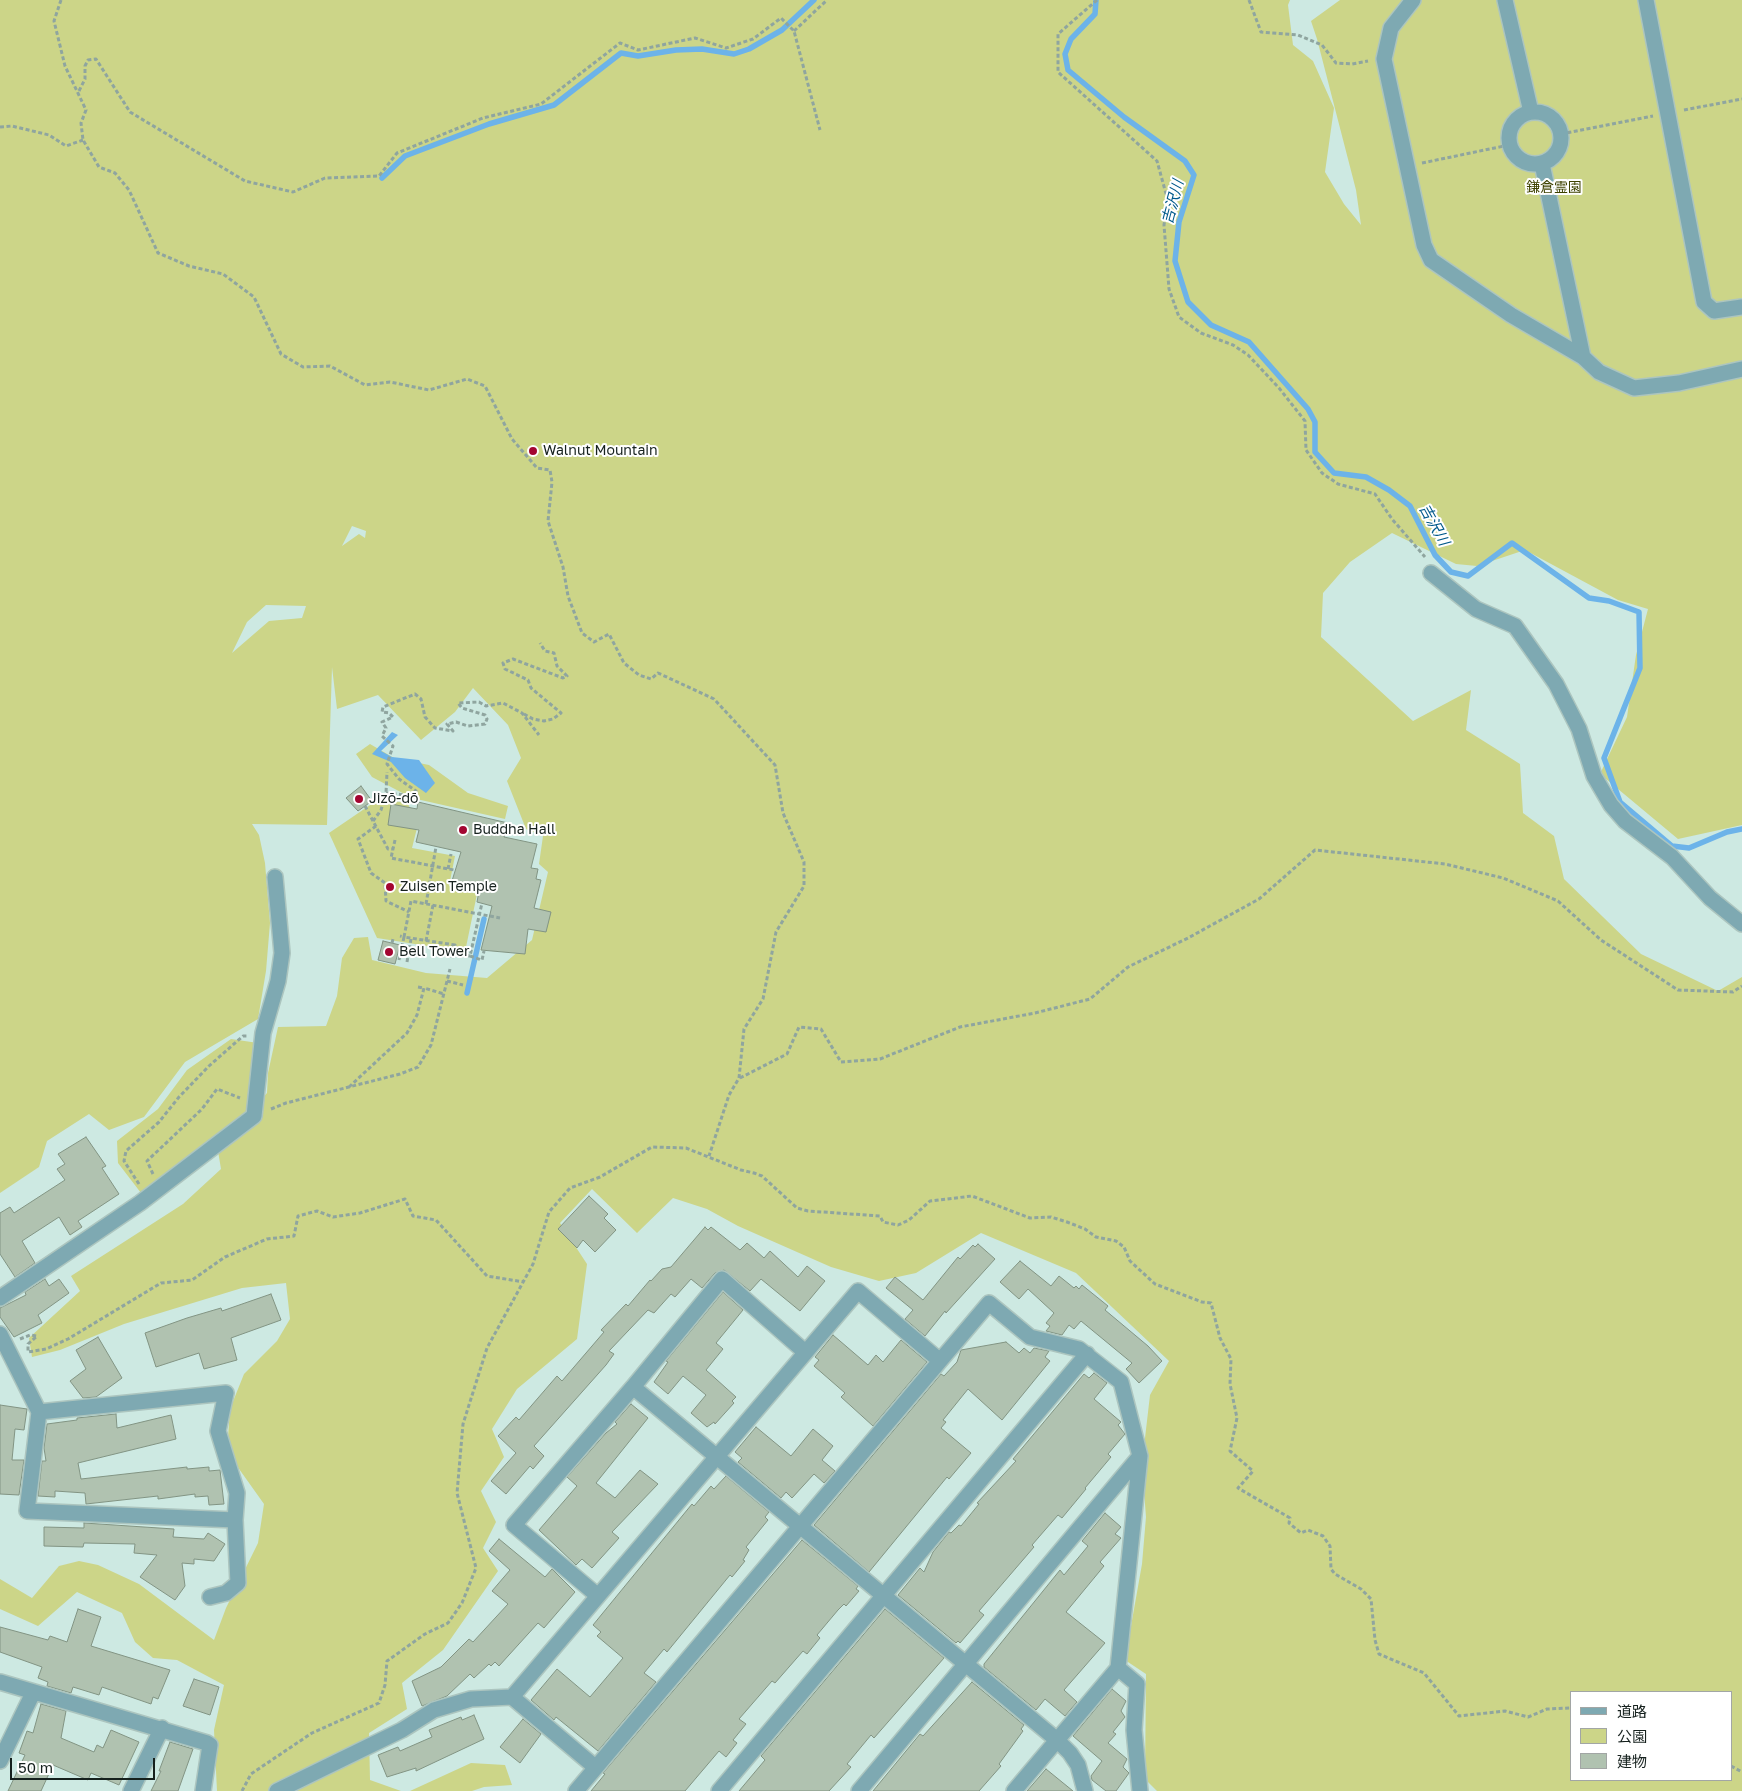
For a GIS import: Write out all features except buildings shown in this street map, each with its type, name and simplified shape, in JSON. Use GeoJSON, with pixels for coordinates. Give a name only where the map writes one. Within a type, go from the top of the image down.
{"type":"FeatureCollection","features":[{"type":"Feature","properties":{"kind":"street"},"geometry":{"type":"LineString","coordinates":[[1413,0],[1391,28],[1384,59],[1424,245],[1431,260],[1512,315],[1583,357],[1600,372],[1634,388],[1679,383],[1742,369]]}},
{"type":"Feature","properties":{"kind":"street"},"geometry":{"type":"LineString","coordinates":[[1506,0],[1531,112]]}},
{"type":"Feature","properties":{"kind":"street"},"geometry":{"type":"LineString","coordinates":[[1646,0],[1704,302],[1714,311],[1742,307]]}},
{"type":"Feature","properties":{"kind":"street"},"geometry":{"type":"LineString","coordinates":[[1531,112],[1540,112],[1552,118],[1561,134],[1560,146],[1556,154],[1542,164],[1533,165],[1519,160],[1509,145],[1510,127],[1523,114],[1531,112]]}},
{"type":"Feature","properties":{"kind":"street"},"geometry":{"type":"LineString","coordinates":[[1542,164],[1583,357]]}},
{"type":"Feature","properties":{"kind":"street"},"geometry":{"type":"LineString","coordinates":[[1431,573],[1476,609],[1515,626],[1556,684],[1579,729],[1594,776],[1611,805],[1625,821],[1672,857],[1710,898],[1742,924]]}},
{"type":"Feature","properties":{"kind":"street"},"geometry":{"type":"LineString","coordinates":[[0,1298],[148,1197],[255,1110],[263,1033],[278,981],[282,953],[275,876]]}},
{"type":"Feature","properties":{"kind":"street"},"geometry":{"type":"LineString","coordinates":[[598,1596],[514,1525],[722,1279],[805,1352]]}},
{"type":"Feature","properties":{"kind":"street"},"geometry":{"type":"LineString","coordinates":[[512,1697],[858,1291],[939,1360]]}},
{"type":"Feature","properties":{"kind":"street"},"geometry":{"type":"LineString","coordinates":[[576,1791],[989,1303],[1030,1337],[1079,1350],[1087,1354],[1121,1382],[1140,1456],[1118,1668],[1014,1791]]}},
{"type":"Feature","properties":{"kind":"street"},"geometry":{"type":"LineString","coordinates":[[3,1339],[39,1412],[28,1511],[235,1520]]}},
{"type":"Feature","properties":{"kind":"street"},"geometry":{"type":"LineString","coordinates":[[719,1791],[1087,1354]]}},
{"type":"Feature","properties":{"kind":"street"},"geometry":{"type":"LineString","coordinates":[[632,1387],[1057,1740],[1070,1753],[1078,1765],[1085,1791]]}},
{"type":"Feature","properties":{"kind":"street"},"geometry":{"type":"LineString","coordinates":[[39,1412],[226,1392],[218,1431],[237,1493],[235,1520],[238,1583],[226,1592],[210,1597]]}},
{"type":"Feature","properties":{"kind":"street"},"geometry":{"type":"LineString","coordinates":[[858,1791],[1140,1456]]}},
{"type":"Feature","properties":{"kind":"street"},"geometry":{"type":"LineString","coordinates":[[1118,1668],[1137,1684],[1134,1730],[1140,1791]]}},
{"type":"Feature","properties":{"kind":"street"},"geometry":{"type":"LineString","coordinates":[[0,1682],[162,1728],[210,1745],[203,1791]]}},
{"type":"Feature","properties":{"kind":"street"},"geometry":{"type":"LineString","coordinates":[[0,1761],[33,1692]]}},
{"type":"Feature","properties":{"kind":"street"},"geometry":{"type":"LineString","coordinates":[[277,1791],[402,1730],[434,1710],[471,1699],[512,1697],[595,1767]]}},
{"type":"Feature","properties":{"kind":"street"},"geometry":{"type":"LineString","coordinates":[[131,1791],[162,1728]]}},
{"type":"Feature","properties":{"kind":"path"},"geometry":{"type":"LineString","coordinates":[[61,0],[54,21],[65,66],[79,91],[86,110],[81,123],[83,140],[99,167],[115,173],[129,190],[158,253],[189,266],[223,274],[254,297],[282,354],[303,367],[330,366],[365,384],[390,382],[429,390],[467,379],[485,386],[512,439],[537,468],[550,470],[552,482],[548,521],[563,567],[568,596],[582,633],[594,642],[609,634],[624,663],[639,675],[650,679],[658,673],[714,699],[775,765],[784,813],[804,862],[804,886],[776,932],[763,999],[744,1029],[739,1078],[729,1095],[708,1156]]}},
{"type":"Feature","properties":{"kind":"path"},"geometry":{"type":"LineString","coordinates":[[794,31],[828,0]]}},
{"type":"Feature","properties":{"kind":"path"},"geometry":{"type":"LineString","coordinates":[[1097,0],[1058,34],[1058,72],[1157,161],[1168,201],[1164,225],[1169,290],[1179,317],[1200,334],[1233,345],[1248,355],[1279,388],[1305,421],[1306,450],[1322,473],[1338,484],[1375,494],[1392,519],[1433,566],[1431,573]]}},
{"type":"Feature","properties":{"kind":"path"},"geometry":{"type":"LineString","coordinates":[[1249,0],[1261,32],[1298,35],[1322,45],[1336,62],[1352,64],[1384,59]]}},
{"type":"Feature","properties":{"kind":"path"},"geometry":{"type":"LineString","coordinates":[[79,91],[86,79],[85,66],[88,60],[96,59],[130,112],[245,181],[293,192],[325,178],[379,176],[397,153],[483,118],[541,104],[620,43],[638,50],[695,38],[726,48],[753,39],[781,18],[794,31],[820,130]]}},
{"type":"Feature","properties":{"kind":"path"},"geometry":{"type":"LineString","coordinates":[[0,127],[12,126],[49,135],[66,146],[83,140]]}},
{"type":"Feature","properties":{"kind":"path"},"geometry":{"type":"LineString","coordinates":[[1406,166],[1509,145]]}},
{"type":"Feature","properties":{"kind":"path"},"geometry":{"type":"LineString","coordinates":[[386,793],[415,796],[416,791],[399,779],[387,764],[393,746],[382,737],[386,728],[382,722],[393,717],[390,713],[382,712],[383,707],[415,694],[420,699],[425,717],[435,728],[452,731],[447,724],[456,722],[468,726],[485,724],[487,719],[485,715],[462,708],[458,703],[480,702],[486,706],[503,703],[533,719],[544,721],[553,719],[561,712],[531,688],[528,680],[505,669],[502,663],[513,659],[564,678],[567,676],[557,666],[554,653],[544,651],[540,643]]}},
{"type":"Feature","properties":{"kind":"path"},"geometry":{"type":"LineString","coordinates":[[522,713],[539,735]]}},
{"type":"Feature","properties":{"kind":"path"},"geometry":{"type":"LineString","coordinates":[[373,821],[381,810],[386,793],[387,772]]}},
{"type":"Feature","properties":{"kind":"path"},"geometry":{"type":"LineString","coordinates":[[365,806],[388,849],[393,849]]}},
{"type":"Feature","properties":{"kind":"path"},"geometry":{"type":"LineString","coordinates":[[376,826],[358,838],[370,873],[385,883],[386,901],[400,911],[409,912]]}},
{"type":"Feature","properties":{"kind":"path"},"geometry":{"type":"LineString","coordinates":[[395,840],[391,858],[454,870]]}},
{"type":"Feature","properties":{"kind":"path"},"geometry":{"type":"LineString","coordinates":[[426,904],[436,847]]}},
{"type":"Feature","properties":{"kind":"path"},"geometry":{"type":"LineString","coordinates":[[739,1078],[787,1054],[799,1027],[821,1029],[840,1062],[880,1060],[960,1027],[1035,1013],[1090,999],[1128,967],[1188,938],[1259,899],[1315,850],[1445,864],[1503,878],[1558,901],[1601,940],[1678,990],[1733,992],[1742,986]]}},
{"type":"Feature","properties":{"kind":"path"},"geometry":{"type":"LineString","coordinates":[[448,870],[451,854]]}},
{"type":"Feature","properties":{"kind":"path"},"geometry":{"type":"LineString","coordinates":[[399,960],[404,924],[411,901],[500,918]]}},
{"type":"Feature","properties":{"kind":"path"},"geometry":{"type":"LineString","coordinates":[[472,957],[482,903]]}},
{"type":"Feature","properties":{"kind":"path"},"geometry":{"type":"LineString","coordinates":[[426,941],[433,905]]}},
{"type":"Feature","properties":{"kind":"path"},"geometry":{"type":"LineString","coordinates":[[402,936],[455,945],[453,956],[472,957],[482,960],[484,951]]}},
{"type":"Feature","properties":{"kind":"path"},"geometry":{"type":"LineString","coordinates":[[392,943],[393,938]]}},
{"type":"Feature","properties":{"kind":"path"},"geometry":{"type":"LineString","coordinates":[[407,962],[412,939]]}},
{"type":"Feature","properties":{"kind":"path"},"geometry":{"type":"LineString","coordinates":[[161,1187],[147,1161],[202,1109],[217,1089],[255,1110],[400,1074],[418,1067],[431,1045],[450,969]]}},
{"type":"Feature","properties":{"kind":"path"},"geometry":{"type":"LineString","coordinates":[[447,981],[463,985]]}},
{"type":"Feature","properties":{"kind":"path"},"geometry":{"type":"LineString","coordinates":[[418,987],[444,994]]}},
{"type":"Feature","properties":{"kind":"path"},"geometry":{"type":"LineString","coordinates":[[349,1087],[408,1033],[417,1015],[424,988]]}},
{"type":"Feature","properties":{"kind":"path"},"geometry":{"type":"LineString","coordinates":[[148,1197],[124,1161],[126,1151],[159,1122],[197,1078],[243,1036],[263,1033]]}},
{"type":"Feature","properties":{"kind":"path"},"geometry":{"type":"LineString","coordinates":[[242,1791],[251,1774],[312,1733],[379,1703],[385,1685],[387,1661],[425,1634],[448,1623],[462,1602],[476,1568],[457,1492],[464,1424],[487,1348],[533,1264],[549,1212],[570,1188],[600,1177],[652,1147],[686,1148],[762,1176],[798,1208],[808,1211],[880,1216],[883,1222],[898,1225],[909,1220],[930,1201],[972,1196],[1030,1218],[1051,1217],[1067,1222],[1086,1229],[1096,1237],[1116,1242],[1124,1247],[1130,1261],[1155,1284],[1202,1302],[1211,1303],[1220,1338],[1231,1359],[1230,1384],[1237,1418],[1230,1451],[1253,1471],[1238,1488],[1290,1518],[1289,1524],[1301,1533],[1308,1530],[1323,1536],[1330,1546],[1331,1569],[1335,1574],[1361,1589],[1371,1599],[1375,1640],[1379,1654],[1424,1673],[1459,1716],[1505,1711],[1528,1716],[1547,1709],[1570,1708]]}},
{"type":"Feature","properties":{"kind":"path"},"geometry":{"type":"LineString","coordinates":[[3,1339],[30,1335],[38,1336],[28,1344],[28,1352],[53,1346],[161,1283],[192,1280],[225,1257],[267,1239],[294,1236],[298,1216],[317,1211],[333,1217],[360,1213],[405,1199],[413,1216],[436,1220],[487,1276],[524,1282]]}},
{"type":"Feature","properties":{"kind":"green space","name":"鎌倉霊園"},"geometry":{"type":"Polygon","coordinates":[[[0,0],[1290,0],[1288,5],[1293,45],[1313,61],[1334,108],[1325,172],[1344,204],[1361,225],[1356,190],[1311,21],[1340,0],[1742,0],[1742,825],[1678,839],[1600,774],[1627,717],[1636,655],[1648,609],[1618,600],[1525,550],[1477,566],[1456,564],[1392,533],[1350,562],[1323,593],[1321,637],[1413,721],[1471,690],[1466,730],[1520,764],[1523,813],[1554,836],[1564,879],[1641,954],[1718,991],[1742,977],[1742,1791],[1157,1791],[1145,1779],[1146,1674],[1125,1660],[1142,1564],[1146,1517],[1142,1464],[1150,1395],[1169,1361],[1076,1273],[981,1233],[916,1273],[879,1281],[831,1267],[738,1226],[707,1209],[673,1198],[637,1233],[592,1189],[560,1223],[587,1264],[577,1339],[517,1389],[492,1429],[504,1457],[481,1491],[496,1522],[483,1548],[498,1571],[443,1650],[402,1683],[407,1709],[369,1733],[370,1780],[401,1791],[217,1791],[214,1730],[224,1685],[177,1660],[153,1658],[135,1642],[122,1613],[77,1592],[38,1626],[0,1609],[0,1579],[32,1598],[59,1566],[79,1561],[98,1565],[139,1584],[214,1640],[226,1608],[258,1543],[264,1504],[227,1452],[230,1409],[244,1374],[277,1341],[290,1319],[286,1283],[242,1288],[124,1324],[60,1350],[32,1357],[29,1338],[80,1291],[71,1276],[183,1204],[221,1169],[218,1151],[141,1193],[118,1163],[117,1141],[158,1109],[187,1070],[231,1039],[258,1043],[248,1115],[267,1093],[268,1073],[278,1027],[326,1026],[337,996],[342,958],[354,938],[368,937],[372,960],[426,973],[487,978],[532,940],[548,872],[539,864],[543,836],[526,829],[507,781],[521,758],[508,725],[473,688],[455,712],[421,740],[378,695],[337,709],[332,667],[327,825],[252,824],[259,835],[265,863],[270,923],[266,971],[258,1019],[185,1062],[144,1117],[109,1130],[89,1114],[47,1141],[39,1167],[0,1193],[0,0]],[[352,526],[342,546],[359,534],[365,538],[366,531],[352,526]],[[266,605],[247,622],[232,653],[269,621],[302,618],[306,606],[266,605]]]}},
{"type":"Feature","properties":{"kind":"green space"},"geometry":{"type":"Polygon","coordinates":[[[370,744],[394,758],[429,765],[468,793],[508,806],[505,819],[412,798],[372,777],[356,754],[370,744]]]}},
{"type":"Feature","properties":{"kind":"green space"},"geometry":{"type":"Polygon","coordinates":[[[376,801],[407,802],[418,824],[412,848],[455,856],[449,886],[477,894],[465,952],[377,938],[329,833],[376,801]]]}},
{"type":"Feature","properties":{"kind":"green space"},"geometry":{"type":"Polygon","coordinates":[[[471,1763],[505,1765],[512,1785],[484,1787],[472,1791],[410,1791],[471,1763]]]}},
{"type":"Feature","properties":{"kind":"water"},"geometry":{"type":"Polygon","coordinates":[[[392,732],[398,735],[381,751],[392,757],[419,760],[435,783],[426,793],[405,778],[391,762],[372,754],[392,732]]]}},
{"type":"Feature","properties":{"kind":"waterway"},"geometry":{"type":"LineString","coordinates":[[382,178],[405,156],[489,124],[554,105],[621,53],[638,56],[676,50],[702,49],[734,54],[749,49],[782,30],[814,0]]}},
{"type":"Feature","properties":{"kind":"waterway","name":"吉沢川"},"geometry":{"type":"LineString","coordinates":[[1096,0],[1095,14],[1071,39],[1065,54],[1068,70],[1124,117],[1185,161],[1194,175],[1179,222],[1175,261],[1188,302],[1211,325],[1249,342],[1308,409],[1315,422],[1315,452],[1334,473],[1366,477],[1389,490],[1410,506],[1435,555],[1451,572],[1468,576],[1512,543],[1589,598],[1609,601],[1639,612],[1640,668],[1604,758],[1620,802],[1672,846],[1689,848],[1727,832],[1742,829]]}},
{"type":"Feature","properties":{"kind":"waterway"},"geometry":{"type":"LineString","coordinates":[[467,993],[484,919]]}},
{"type":"Feature","properties":{"kind":"place","name":"Walnut Mountain"},"geometry":{"type":"Point","coordinates":[533,451]}},
{"type":"Feature","properties":{"kind":"place","name":"Jizō-dō"},"geometry":{"type":"Point","coordinates":[359,799]}},
{"type":"Feature","properties":{"kind":"place","name":"Buddha Hall"},"geometry":{"type":"Point","coordinates":[463,830]}},
{"type":"Feature","properties":{"kind":"place","name":"Zuisen Temple"},"geometry":{"type":"Point","coordinates":[390,887]}},
{"type":"Feature","properties":{"kind":"place","name":"Bell Tower"},"geometry":{"type":"Point","coordinates":[389,952]}}]}
